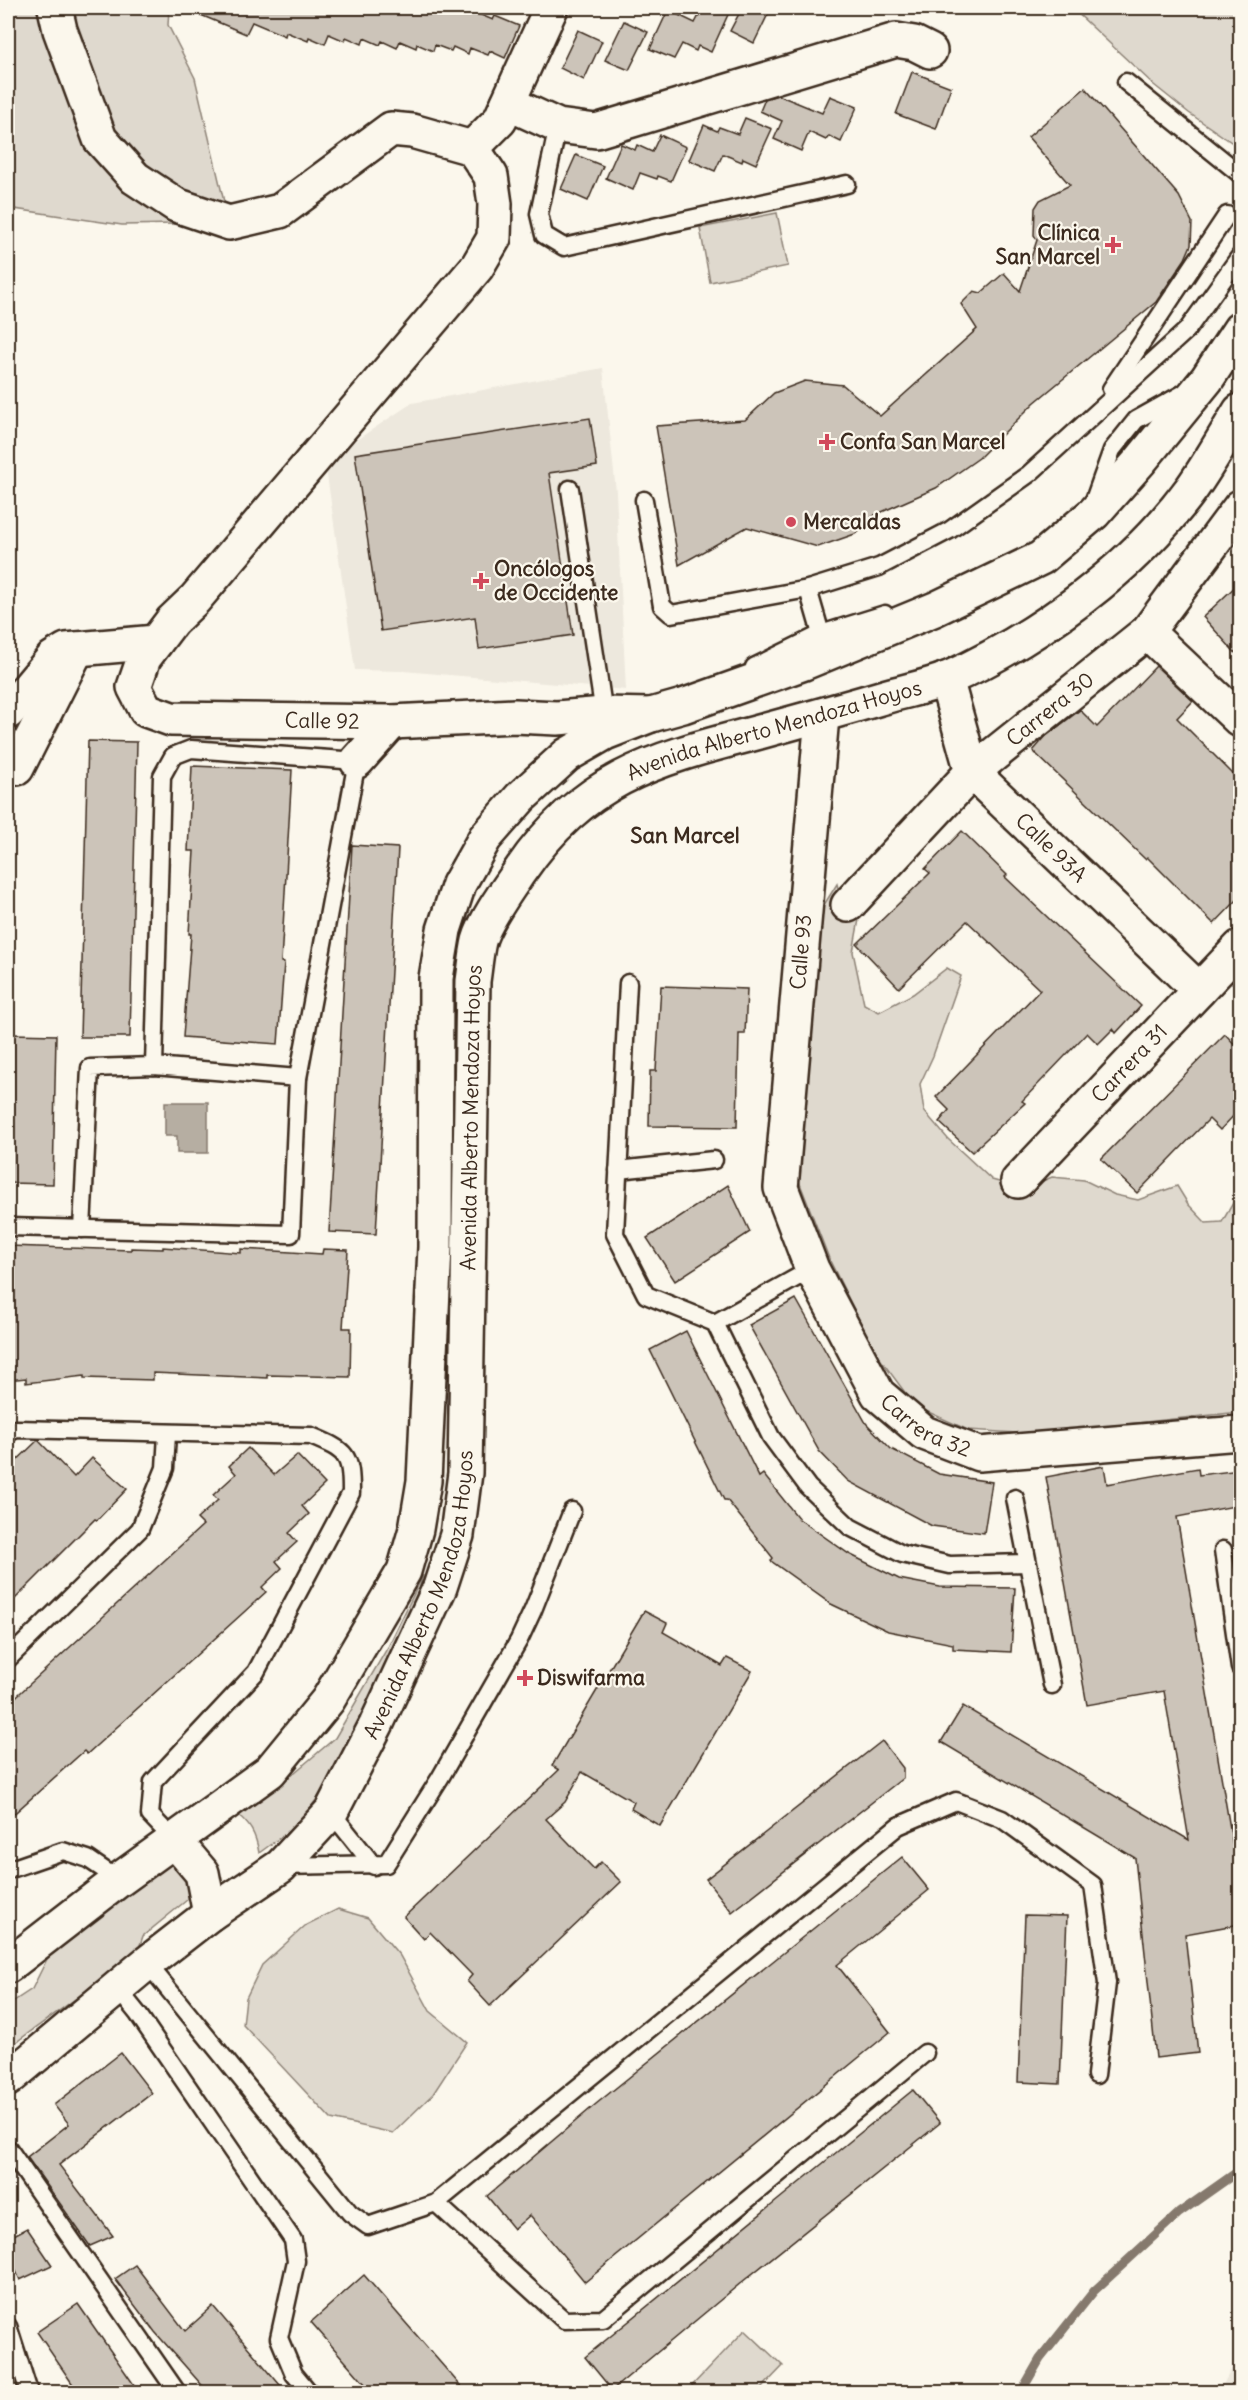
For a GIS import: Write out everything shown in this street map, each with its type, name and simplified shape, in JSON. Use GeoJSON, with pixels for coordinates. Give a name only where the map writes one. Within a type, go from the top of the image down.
{"type":"FeatureCollection","features":[{"type":"Feature","properties":{"kind":"street"},"geometry":{"type":"LineString","coordinates":[[8,712],[53,658],[66,650],[78,647],[150,650],[477,267],[494,238],[495,204],[491,176],[472,148],[412,131],[391,129],[280,211],[229,223],[176,205],[135,178],[100,139],[54,8]]}},
{"type":"Feature","properties":{"kind":"street"},"geometry":{"type":"LineString","coordinates":[[472,148],[500,120],[551,8]]}},
{"type":"Feature","properties":{"kind":"street"},"geometry":{"type":"LineString","coordinates":[[508,103],[558,126],[596,130],[896,40],[914,43],[930,51]]}},
{"type":"Feature","properties":{"kind":"street","name":"Avenida Alberto Mendoza Hoyos"},"geometry":{"type":"LineString","coordinates":[[8,1966],[119,1880],[270,1771],[328,1700],[404,1571],[416,1529],[424,1481],[435,1247],[436,978],[444,930],[459,884],[485,838],[521,797],[567,755],[605,733],[804,663],[935,609],[1041,558],[1088,519],[1140,461],[1207,379],[1240,329]]}},
{"type":"Feature","properties":{"kind":"street","name":"Avenida Alberto Mendoza Hoyos"},"geometry":{"type":"LineString","coordinates":[[8,2079],[147,1963],[210,1914],[281,1866],[331,1812],[376,1725],[435,1597],[457,1535],[465,1473],[473,981],[479,940],[501,900],[530,856],[567,814],[600,790],[638,768],[683,752],[822,716],[946,679],[1030,634],[1078,601],[1135,555],[1191,489],[1240,411]]}},
{"type":"Feature","properties":{"kind":"street","name":"Carrera 30"},"geometry":{"type":"LineString","coordinates":[[848,905],[972,772],[1147,632],[1240,507]]}},
{"type":"Feature","properties":{"kind":"street"},"geometry":{"type":"LineString","coordinates":[[1147,632],[1240,720]]}},
{"type":"Feature","properties":{"kind":"street"},"geometry":{"type":"LineString","coordinates":[[12,772],[78,647]]}},
{"type":"Feature","properties":{"kind":"street","name":"Calle 92"},"geometry":{"type":"LineString","coordinates":[[150,650],[134,687],[146,710],[171,719],[392,722],[515,716],[557,718],[604,714],[651,715]]}},
{"type":"Feature","properties":{"kind":"street"},"geometry":{"type":"LineString","coordinates":[[946,679],[972,772]]}},
{"type":"Feature","properties":{"kind":"street","name":"Calle 93"},"geometry":{"type":"LineString","coordinates":[[781,1188],[822,716]]}},
{"type":"Feature","properties":{"kind":"street"},"geometry":{"type":"LineString","coordinates":[[557,718],[567,755]]}},
{"type":"Feature","properties":{"kind":"street"},"geometry":{"type":"LineString","coordinates":[[357,761],[392,722]]}},
{"type":"Feature","properties":{"kind":"street"},"geometry":{"type":"LineString","coordinates":[[8,736],[20,753],[12,772]]}},
{"type":"Feature","properties":{"kind":"street","name":"Calle 93A"},"geometry":{"type":"LineString","coordinates":[[972,772],[1199,990]]}},
{"type":"Feature","properties":{"kind":"street","name":"Carrera 31"},"geometry":{"type":"LineString","coordinates":[[1018,1181],[1240,947]]}},
{"type":"Feature","properties":{"kind":"street","name":"Carrera 32"},"geometry":{"type":"LineString","coordinates":[[781,1188],[812,1269],[878,1394],[924,1433],[979,1454],[1240,1432]]}},
{"type":"Feature","properties":{"kind":"street"},"geometry":{"type":"LineString","coordinates":[[174,1841],[202,1873],[210,1914]]}},
{"type":"Feature","properties":{"kind":"lane"},"geometry":{"type":"LineString","coordinates":[[1126,82],[1240,174]]}},
{"type":"Feature","properties":{"kind":"lane"},"geometry":{"type":"LineString","coordinates":[[558,126],[539,214],[543,235],[564,247],[847,184]]}},
{"type":"Feature","properties":{"kind":"lane"},"geometry":{"type":"LineString","coordinates":[[1097,410],[1227,215]]}},
{"type":"Feature","properties":{"kind":"lane"},"geometry":{"type":"LineString","coordinates":[[644,500],[662,606],[671,614],[808,589],[879,567],[950,530],[1029,474],[1187,330],[1240,256]]}},
{"type":"Feature","properties":{"kind":"lane"},"geometry":{"type":"LineString","coordinates":[[570,489],[604,714]]}},
{"type":"Feature","properties":{"kind":"lane"},"geometry":{"type":"LineString","coordinates":[[684,706],[772,657],[821,634],[987,585]]}},
{"type":"Feature","properties":{"kind":"lane"},"geometry":{"type":"LineString","coordinates":[[808,589],[821,634]]}},
{"type":"Feature","properties":{"kind":"lane"},"geometry":{"type":"LineString","coordinates":[[8,1227],[291,1234],[298,1078],[357,761],[191,749],[173,756],[162,777],[154,1066]]}},
{"type":"Feature","properties":{"kind":"lane"},"geometry":{"type":"LineString","coordinates":[[628,983],[615,1234],[646,1296],[715,1323],[771,1437],[808,1487],[850,1527],[902,1554],[940,1563],[1027,1563]]}},
{"type":"Feature","properties":{"kind":"lane"},"geometry":{"type":"LineString","coordinates":[[82,1229],[90,1068],[154,1066],[298,1078]]}},
{"type":"Feature","properties":{"kind":"lane"},"geometry":{"type":"LineString","coordinates":[[618,1170],[714,1160]]}},
{"type":"Feature","properties":{"kind":"lane"},"geometry":{"type":"LineString","coordinates":[[715,1323],[812,1269]]}},
{"type":"Feature","properties":{"kind":"lane"},"geometry":{"type":"LineString","coordinates":[[8,1433],[16,1429],[312,1436],[338,1448],[351,1465],[351,1493],[256,1672],[153,1782],[150,1815],[174,1841]]}},
{"type":"Feature","properties":{"kind":"lane"},"geometry":{"type":"LineString","coordinates":[[8,1659],[140,1529],[165,1468],[166,1434]]}},
{"type":"Feature","properties":{"kind":"lane"},"geometry":{"type":"LineString","coordinates":[[1016,1498],[1052,1685]]}},
{"type":"Feature","properties":{"kind":"lane"},"geometry":{"type":"LineString","coordinates":[[281,1866],[386,1864],[402,1842],[500,1675],[533,1610],[572,1511]]}},
{"type":"Feature","properties":{"kind":"lane"},"geometry":{"type":"LineString","coordinates":[[1223,1550],[1240,1668]]}},
{"type":"Feature","properties":{"kind":"lane"},"geometry":{"type":"LineString","coordinates":[[147,1963],[350,2213],[368,2226],[436,2203],[898,1826],[956,1801],[1002,1819],[1093,1885],[1107,1983],[1096,2075]]}},
{"type":"Feature","properties":{"kind":"lane"},"geometry":{"type":"LineString","coordinates":[[331,1812],[374,1866]]}},
{"type":"Feature","properties":{"kind":"lane"},"geometry":{"type":"LineString","coordinates":[[8,1870],[63,1851],[88,1859],[119,1880]]}},
{"type":"Feature","properties":{"kind":"lane"},"geometry":{"type":"LineString","coordinates":[[117,1988],[138,2014],[293,2240],[296,2261],[279,2338],[294,2374],[309,2392]]}},
{"type":"Feature","properties":{"kind":"lane"},"geometry":{"type":"LineString","coordinates":[[436,2203],[564,2320],[603,2319],[925,2053]]}},
{"type":"Feature","properties":{"kind":"lane"},"geometry":{"type":"LineString","coordinates":[[8,2148],[177,2392]]}},
{"type":"Feature","properties":{"kind":"lane"},"geometry":{"type":"LineString","coordinates":[[8,2326],[30,2392]]}},
{"type":"Feature","properties":{"kind":"shaded area"},"geometry":{"type":"Polygon","coordinates":[[[8,8],[169,8],[168,25],[195,78],[229,223],[122,225],[8,208],[8,8]]]}},
{"type":"Feature","properties":{"kind":"shaded area"},"geometry":{"type":"Polygon","coordinates":[[[1072,8],[1240,8],[1240,148],[1189,113],[1154,85],[1072,8]]]}},
{"type":"Feature","properties":{"kind":"shaded area"},"geometry":{"type":"Polygon","coordinates":[[[777,213],[788,266],[710,282],[700,228],[777,213]]]}},
{"type":"Feature","properties":{"kind":"shaded area","name":"Oncólogos de Occidente"},"geometry":{"type":"Polygon","coordinates":[[[603,368],[616,492],[626,690],[403,671],[355,670],[325,461],[412,403],[603,368]]]}},
{"type":"Feature","properties":{"kind":"shaded area"},"geometry":{"type":"Polygon","coordinates":[[[837,884],[845,915],[860,914],[853,952],[864,1004],[879,1012],[913,994],[947,968],[961,976],[933,1056],[920,1084],[924,1111],[948,1139],[992,1180],[1024,1189],[1052,1177],[1084,1180],[1115,1195],[1138,1200],[1177,1186],[1188,1204],[1206,1223],[1222,1222],[1240,1191],[1240,1412],[1032,1434],[968,1430],[915,1406],[875,1352],[830,1261],[797,1176],[812,924],[837,884]]]}},
{"type":"Feature","properties":{"kind":"shaded area"},"geometry":{"type":"Polygon","coordinates":[[[165,1102],[208,1102],[208,1153],[177,1153],[177,1136],[165,1136],[165,1102]]]}},
{"type":"Feature","properties":{"kind":"shaded area"},"geometry":{"type":"Polygon","coordinates":[[[423,1575],[402,1653],[332,1777],[300,1823],[259,1853],[252,1830],[235,1812],[281,1784],[335,1738],[388,1647],[423,1575]]]}},
{"type":"Feature","properties":{"kind":"shaded area"},"geometry":{"type":"Polygon","coordinates":[[[174,1861],[198,1891],[143,1936],[137,1954],[8,2048],[8,2005],[32,1989],[50,1953],[174,1861]]]}},
{"type":"Feature","properties":{"kind":"shaded area"},"geometry":{"type":"Polygon","coordinates":[[[338,1909],[368,1918],[400,1956],[430,2011],[467,2042],[433,2094],[393,2133],[331,2119],[243,2025],[246,1998],[262,1965],[306,1925],[338,1909]]]}},
{"type":"Feature","properties":{"kind":"shaded area"},"geometry":{"type":"Polygon","coordinates":[[[745,2330],[783,2366],[758,2392],[686,2392],[745,2330]]]}},
{"type":"Feature","properties":{"kind":"shaded area"},"geometry":{"type":"Polygon","coordinates":[[[1240,2353],[1240,2392],[1219,2392],[1240,2353]]]}},
{"type":"Feature","properties":{"kind":"building"},"geometry":{"type":"Polygon","coordinates":[[[184,8],[420,8],[431,13],[433,8],[455,17],[458,12],[467,15],[469,10],[493,20],[495,16],[519,26],[505,58],[490,51],[488,55],[470,48],[468,54],[453,47],[451,51],[435,45],[433,51],[417,44],[416,48],[400,41],[397,48],[382,41],[380,45],[364,38],[362,44],[346,37],[345,41],[329,34],[325,44],[309,37],[308,41],[286,32],[285,36],[252,22],[246,34],[184,8]]]}},
{"type":"Feature","properties":{"kind":"building"},"geometry":{"type":"Polygon","coordinates":[[[703,8],[731,8],[711,52],[698,46],[696,51],[682,44],[674,59],[650,49],[668,10],[695,23],[703,8]]]}},
{"type":"Feature","properties":{"kind":"building"},"geometry":{"type":"Polygon","coordinates":[[[742,8],[771,8],[754,43],[730,31],[742,8]]]}},
{"type":"Feature","properties":{"kind":"building"},"geometry":{"type":"Polygon","coordinates":[[[624,21],[648,32],[629,70],[605,60],[624,21]]]}},
{"type":"Feature","properties":{"kind":"building"},"geometry":{"type":"Polygon","coordinates":[[[578,30],[602,41],[584,80],[560,68],[578,30]]]}},
{"type":"Feature","properties":{"kind":"building"},"geometry":{"type":"Polygon","coordinates":[[[912,72],[951,87],[936,129],[896,114],[912,72]]]}},
{"type":"Feature","properties":{"kind":"building"},"geometry":{"type":"Polygon","coordinates":[[[1085,88],[1179,196],[1192,222],[1191,245],[1185,259],[1156,302],[1034,403],[979,458],[936,488],[875,515],[855,534],[818,547],[747,527],[679,565],[656,426],[745,420],[774,393],[805,381],[843,385],[880,416],[977,329],[961,304],[974,291],[981,293],[1004,273],[1020,291],[1037,240],[1034,235],[1035,208],[1040,200],[1070,185],[1028,137],[1085,88]]]}},
{"type":"Feature","properties":{"kind":"building"},"geometry":{"type":"Polygon","coordinates":[[[778,95],[822,113],[830,96],[857,107],[841,142],[829,136],[826,140],[809,132],[801,151],[774,139],[782,121],[760,111],[765,99],[778,95]]]}},
{"type":"Feature","properties":{"kind":"building"},"geometry":{"type":"Polygon","coordinates":[[[745,118],[772,129],[756,164],[743,158],[742,162],[723,154],[715,171],[689,160],[704,125],[717,131],[719,127],[738,134],[745,118]]]}},
{"type":"Feature","properties":{"kind":"building"},"geometry":{"type":"Polygon","coordinates":[[[660,135],[686,147],[671,181],[640,173],[633,190],[606,178],[621,144],[635,150],[637,145],[652,152],[660,135]]]}},
{"type":"Feature","properties":{"kind":"building"},"geometry":{"type":"Polygon","coordinates":[[[576,155],[603,166],[588,201],[561,189],[576,155]]]}},
{"type":"Feature","properties":{"kind":"building"},"geometry":{"type":"Polygon","coordinates":[[[590,418],[597,466],[549,473],[573,635],[479,649],[475,617],[381,631],[355,454],[590,418]]]}},
{"type":"Feature","properties":{"kind":"building"},"geometry":{"type":"Polygon","coordinates":[[[1240,582],[1240,658],[1203,617],[1240,582]]]}},
{"type":"Feature","properties":{"kind":"building"},"geometry":{"type":"Polygon","coordinates":[[[1156,666],[1193,701],[1177,718],[1240,781],[1240,897],[1214,924],[1147,857],[1145,859],[1033,751],[1046,736],[1080,710],[1097,727],[1156,666]]]}},
{"type":"Feature","properties":{"kind":"building"},"geometry":{"type":"Polygon","coordinates":[[[88,741],[137,742],[130,1037],[80,1037],[88,741]]]}},
{"type":"Feature","properties":{"kind":"building"},"geometry":{"type":"Polygon","coordinates":[[[192,766],[292,770],[281,962],[284,963],[278,1044],[183,1037],[191,934],[189,934],[194,851],[188,851],[192,766]]]}},
{"type":"Feature","properties":{"kind":"building"},"geometry":{"type":"Polygon","coordinates":[[[962,831],[1007,875],[1005,877],[1141,1006],[1116,1033],[1113,1029],[1098,1044],[1087,1033],[1022,1101],[1025,1103],[972,1152],[939,1122],[949,1110],[936,1097],[1040,990],[967,921],[899,988],[857,944],[930,873],[925,869],[962,831]]]}},
{"type":"Feature","properties":{"kind":"building"},"geometry":{"type":"Polygon","coordinates":[[[352,845],[398,848],[376,1234],[329,1232],[352,845]]]}},
{"type":"Feature","properties":{"kind":"building"},"geometry":{"type":"Polygon","coordinates":[[[661,986],[747,989],[745,1034],[739,1034],[737,1127],[649,1126],[650,1071],[656,1071],[661,986]]]}},
{"type":"Feature","properties":{"kind":"building"},"geometry":{"type":"Polygon","coordinates":[[[11,1034],[56,1035],[53,1184],[9,1183],[11,1034]]]}},
{"type":"Feature","properties":{"kind":"building"},"geometry":{"type":"Polygon","coordinates":[[[1225,1034],[1240,1050],[1240,1109],[1220,1130],[1209,1119],[1137,1193],[1101,1159],[1225,1034]]]}},
{"type":"Feature","properties":{"kind":"building"},"geometry":{"type":"Polygon","coordinates":[[[728,1185],[750,1232],[675,1281],[647,1238],[728,1185]]]}},
{"type":"Feature","properties":{"kind":"building"},"geometry":{"type":"Polygon","coordinates":[[[8,1246],[131,1250],[131,1248],[163,1249],[163,1247],[241,1253],[241,1249],[322,1254],[323,1249],[348,1250],[343,1328],[351,1328],[350,1377],[267,1375],[267,1378],[153,1373],[153,1380],[84,1378],[84,1376],[26,1383],[26,1378],[8,1380],[8,1246]]]}},
{"type":"Feature","properties":{"kind":"building"},"geometry":{"type":"Polygon","coordinates":[[[796,1299],[866,1423],[891,1449],[939,1474],[992,1482],[984,1533],[932,1526],[848,1481],[819,1451],[749,1325],[796,1299]]]}},
{"type":"Feature","properties":{"kind":"building"},"geometry":{"type":"Polygon","coordinates":[[[686,1331],[759,1477],[763,1474],[799,1519],[849,1554],[899,1579],[940,1587],[1015,1588],[1011,1652],[953,1649],[953,1644],[888,1631],[831,1604],[771,1561],[773,1558],[727,1500],[724,1500],[650,1350],[686,1331]]]}},
{"type":"Feature","properties":{"kind":"building"},"geometry":{"type":"Polygon","coordinates":[[[38,1440],[74,1477],[92,1458],[127,1489],[8,1606],[8,1469],[38,1440]]]}},
{"type":"Feature","properties":{"kind":"building"},"geometry":{"type":"Polygon","coordinates":[[[248,1448],[274,1475],[297,1455],[325,1484],[302,1506],[309,1514],[289,1533],[297,1542],[276,1561],[282,1568],[262,1587],[266,1592],[87,1754],[84,1751],[8,1819],[8,1704],[203,1525],[197,1519],[218,1500],[213,1495],[236,1474],[229,1466],[248,1448]]]}},
{"type":"Feature","properties":{"kind":"building"},"geometry":{"type":"Polygon","coordinates":[[[1104,1466],[1107,1484],[1198,1468],[1199,1475],[1240,1470],[1240,1505],[1177,1517],[1240,1887],[1240,1924],[1185,1934],[1198,2053],[1156,2058],[1135,1858],[941,1742],[963,1706],[1189,1840],[1164,1691],[1087,1705],[1046,1477],[1104,1466]]]}},
{"type":"Feature","properties":{"kind":"building"},"geometry":{"type":"Polygon","coordinates":[[[644,1611],[667,1623],[663,1632],[722,1666],[727,1658],[752,1671],[660,1826],[631,1809],[634,1802],[582,1772],[565,1802],[546,1819],[594,1869],[601,1862],[621,1882],[490,2006],[467,1981],[472,1975],[430,1932],[424,1939],[404,1917],[559,1770],[552,1766],[644,1611]]]}},
{"type":"Feature","properties":{"kind":"building"},"geometry":{"type":"Polygon","coordinates":[[[882,1741],[903,1768],[903,1778],[732,1912],[706,1879],[882,1741]]]}},
{"type":"Feature","properties":{"kind":"building"},"geometry":{"type":"Polygon","coordinates":[[[902,1857],[929,1890],[837,1965],[890,2032],[585,2282],[530,2215],[514,2229],[487,2196],[596,2104],[902,1857]]]}},
{"type":"Feature","properties":{"kind":"building"},"geometry":{"type":"Polygon","coordinates":[[[1025,1915],[1067,1916],[1060,2084],[1018,2082],[1025,1915]]]}},
{"type":"Feature","properties":{"kind":"building"},"geometry":{"type":"Polygon","coordinates":[[[121,2053],[152,2093],[59,2165],[113,2236],[90,2246],[27,2157],[69,2124],[54,2105],[121,2053]]]}},
{"type":"Feature","properties":{"kind":"building"},"geometry":{"type":"Polygon","coordinates":[[[913,2090],[940,2123],[612,2390],[585,2357],[913,2090]]]}},
{"type":"Feature","properties":{"kind":"building"},"geometry":{"type":"Polygon","coordinates":[[[27,2228],[52,2265],[20,2280],[8,2254],[8,2238],[27,2228]]]}},
{"type":"Feature","properties":{"kind":"building"},"geometry":{"type":"Polygon","coordinates":[[[135,2265],[185,2331],[213,2306],[286,2392],[208,2392],[155,2332],[115,2279],[135,2265]]]}},
{"type":"Feature","properties":{"kind":"building"},"geometry":{"type":"Polygon","coordinates":[[[364,2275],[466,2392],[372,2392],[311,2322],[364,2275]]]}},
{"type":"Feature","properties":{"kind":"building"},"geometry":{"type":"Polygon","coordinates":[[[78,2304],[139,2392],[78,2392],[37,2332],[78,2304]]]}},
{"type":"Feature","properties":{"kind":"waterway"},"geometry":{"type":"LineString","coordinates":[[1021,2392],[1040,2359],[1094,2291],[1179,2213],[1240,2170]]}},
{"type":"Feature","properties":{"kind":"place","name":"Clínica San Marcel"},"geometry":{"type":"Point","coordinates":[1113,245]}},
{"type":"Feature","properties":{"kind":"place","name":"Confa San Marcel"},"geometry":{"type":"Point","coordinates":[827,442]}},
{"type":"Feature","properties":{"kind":"place","name":"Mercaldas"},"geometry":{"type":"Point","coordinates":[791,522]}},
{"type":"Feature","properties":{"kind":"place","name":"Oncólogos de Occidente"},"geometry":{"type":"Point","coordinates":[481,581]}},
{"type":"Feature","properties":{"kind":"place","name":"Diswifarma"},"geometry":{"type":"Point","coordinates":[525,1678]}},
{"type":"Feature","properties":{"kind":"district","name":"San Marcel"},"geometry":{"type":"Point","coordinates":[685,835]}}]}
